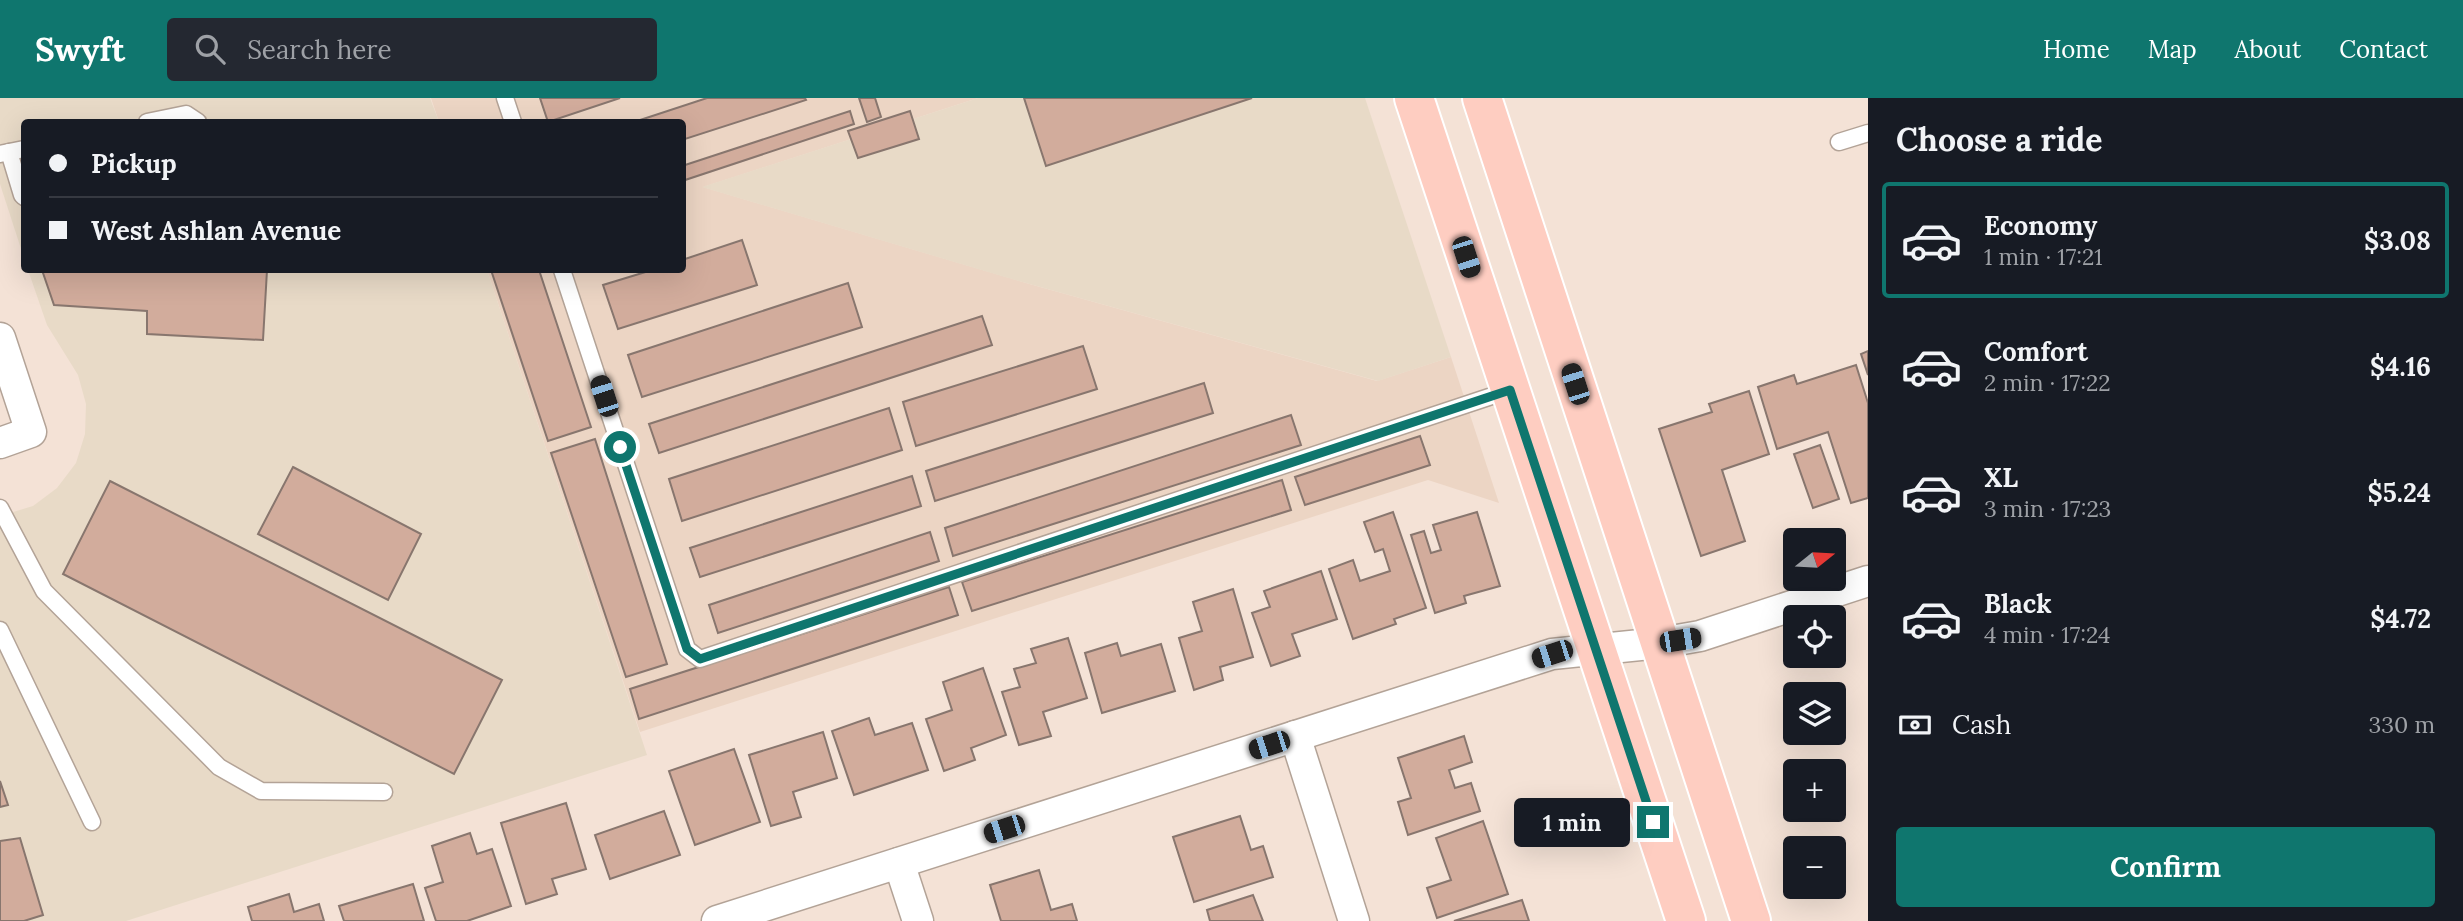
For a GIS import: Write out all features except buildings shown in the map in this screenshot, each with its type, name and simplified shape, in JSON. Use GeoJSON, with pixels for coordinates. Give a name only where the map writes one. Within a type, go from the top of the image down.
{"type":"FeatureCollection","features":[{"type":"Feature","properties":{"kind":"main road"},"geometry":{"type":"LineString","coordinates":[[1414,98],[1686,921]]}},
{"type":"Feature","properties":{"kind":"main road"},"geometry":{"type":"LineString","coordinates":[[1482,98],[1751,921]]}},
{"type":"Feature","properties":{"kind":"street"},"geometry":{"type":"LineString","coordinates":[[0,338],[31,432],[0,443]]}},
{"type":"Feature","properties":{"kind":"street"},"geometry":{"type":"LineString","coordinates":[[717,921],[1552,654],[1660,643],[1700,636],[1868,581]]}},
{"type":"Feature","properties":{"kind":"street"},"geometry":{"type":"LineString","coordinates":[[1295,736],[1354,921]]}},
{"type":"Feature","properties":{"kind":"street"},"geometry":{"type":"LineString","coordinates":[[899,863],[918,921]]}},
{"type":"Feature","properties":{"kind":"lane"},"geometry":{"type":"LineString","coordinates":[[505,98],[512,119]]}},
{"type":"Feature","properties":{"kind":"lane"},"geometry":{"type":"LineString","coordinates":[[162,119],[186,114],[194,119]]}},
{"type":"Feature","properties":{"kind":"lane"},"geometry":{"type":"LineString","coordinates":[[1839,142],[1868,133]]}},
{"type":"Feature","properties":{"kind":"lane"},"geometry":{"type":"LineString","coordinates":[[11,152],[21,191]]}},
{"type":"Feature","properties":{"kind":"lane"},"geometry":{"type":"LineString","coordinates":[[563,273],[687,649],[700,659],[1510,390]]}},
{"type":"Feature","properties":{"kind":"lane"},"geometry":{"type":"LineString","coordinates":[[0,508],[44,591],[219,766],[261,791],[384,792]]}},
{"type":"Feature","properties":{"kind":"lane"},"geometry":{"type":"LineString","coordinates":[[0,630],[92,822]]}},
{"type":"Feature","properties":{"kind":"shaded area"},"geometry":{"type":"Polygon","coordinates":[[[0,98],[430,98],[438,119],[21,119],[21,249],[0,184],[0,98]]]}},
{"type":"Feature","properties":{"kind":"shaded area"},"geometry":{"type":"Polygon","coordinates":[[[431,98],[978,98],[703,187],[1026,283],[1377,381],[1451,357],[1499,503],[1428,480],[640,732],[488,273],[686,273],[686,119],[438,119],[431,98]]]}},
{"type":"Feature","properties":{"kind":"shaded area"},"geometry":{"type":"Polygon","coordinates":[[[978,98],[1365,98],[1451,357],[1378,381],[1015,280],[702,187],[978,98]]]}},
{"type":"Feature","properties":{"kind":"shaded area"},"geometry":{"type":"Polygon","coordinates":[[[29,273],[488,273],[647,755],[126,921],[0,921],[0,516],[33,506],[57,488],[76,463],[85,434],[86,404],[78,375],[47,325],[29,273]]]}},
{"type":"Feature","properties":{"kind":"route"},"geometry":{"type":"LineString","coordinates":[[620,447],[687,649],[700,659],[1510,390],[1653,822]]}}]}
